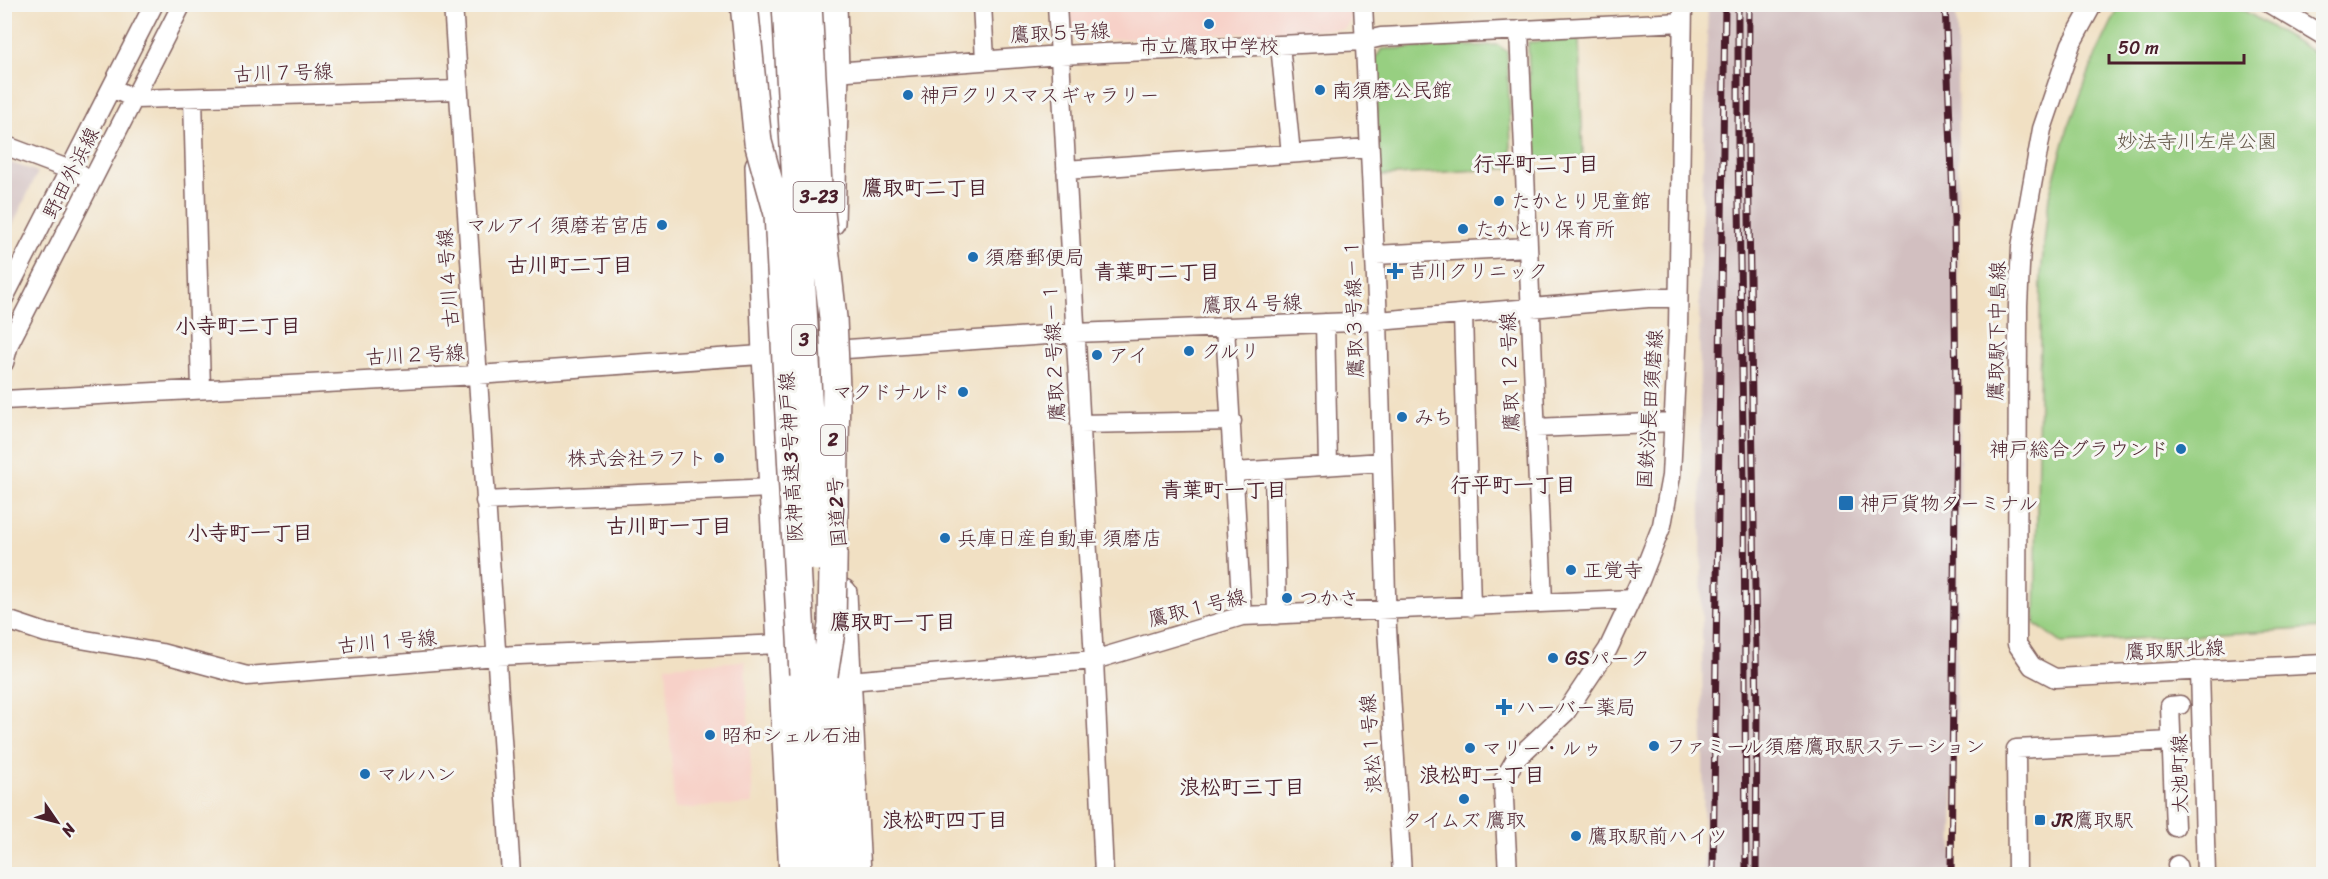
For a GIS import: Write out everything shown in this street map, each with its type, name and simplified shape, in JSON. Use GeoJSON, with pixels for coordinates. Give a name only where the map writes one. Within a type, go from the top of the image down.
{"type":"FeatureCollection","features":[{"type":"Feature","properties":{"kind":"highway","name":"3-23"},"geometry":{"type":"LineString","coordinates":[[744,4],[758,142],[778,214]]}},
{"type":"Feature","properties":{"kind":"highway"},"geometry":{"type":"LineString","coordinates":[[753,4],[766,355],[793,874]]}},
{"type":"Feature","properties":{"kind":"highway","name":"阪神高速3号神戸線"},"geometry":{"type":"LineString","coordinates":[[764,4],[778,214],[814,874]]}},
{"type":"Feature","properties":{"kind":"highway","name":"阪神高速3号神戸線"},"geometry":{"type":"LineString","coordinates":[[786,4],[836,678],[835,874]]}},
{"type":"Feature","properties":{"kind":"highway","name":"3-23"},"geometry":{"type":"LineString","coordinates":[[808,4],[818,186],[833,318],[836,390],[832,625],[836,678]]}},
{"type":"Feature","properties":{"kind":"highway","name":"国道2号"},"geometry":{"type":"LineString","coordinates":[[833,4],[835,72],[827,350],[836,678],[857,874]]}},
{"type":"Feature","properties":{"kind":"street","name":"野田外浜線"},"geometry":{"type":"LineString","coordinates":[[4,298],[154,4]]}},
{"type":"Feature","properties":{"kind":"street","name":"野田外浜線"},"geometry":{"type":"LineString","coordinates":[[4,363],[9,344],[182,4]]}},
{"type":"Feature","properties":{"kind":"street","name":"古川４号線"},"geometry":{"type":"LineString","coordinates":[[453,4],[511,874]]}},
{"type":"Feature","properties":{"kind":"street"},"geometry":{"type":"LineString","coordinates":[[982,4],[985,60]]}},
{"type":"Feature","properties":{"kind":"street","name":"鷹取２号線－１"},"geometry":{"type":"LineString","coordinates":[[1057,4],[1104,874]]}},
{"type":"Feature","properties":{"kind":"street","name":"鷹取３号線－１"},"geometry":{"type":"LineString","coordinates":[[1363,4],[1378,321],[1387,610]]}},
{"type":"Feature","properties":{"kind":"street","name":"鷹取駅下中島線"},"geometry":{"type":"LineString","coordinates":[[2032,666],[2017,644],[2018,317],[2021,247],[2042,129],[2071,44],[2093,4]]}},
{"type":"Feature","properties":{"kind":"street"},"geometry":{"type":"LineString","coordinates":[[2270,4],[2324,36]]}},
{"type":"Feature","properties":{"kind":"street","name":"鷹取５号線"},"geometry":{"type":"LineString","coordinates":[[835,72],[1060,55],[1364,41],[1381,37],[1519,30],[1683,13]]}},
{"type":"Feature","properties":{"kind":"street","name":"国鉄沿長田須磨線"},"geometry":{"type":"LineString","coordinates":[[1508,874],[1503,781],[1505,775],[1515,760],[1566,712],[1608,649],[1632,599],[1662,525],[1671,476],[1681,201],[1683,13]]}},
{"type":"Feature","properties":{"kind":"street","name":"鷹取１２号線"},"geometry":{"type":"LineString","coordinates":[[1519,30],[1542,603]]}},
{"type":"Feature","properties":{"kind":"street"},"geometry":{"type":"LineString","coordinates":[[1280,45],[1291,154]]}},
{"type":"Feature","properties":{"kind":"street","name":"古川７号線"},"geometry":{"type":"LineString","coordinates":[[112,88],[135,99],[458,90]]}},
{"type":"Feature","properties":{"kind":"street"},"geometry":{"type":"LineString","coordinates":[[193,98],[201,389]]}},
{"type":"Feature","properties":{"kind":"street"},"geometry":{"type":"LineString","coordinates":[[4,145],[92,179]]}},
{"type":"Feature","properties":{"kind":"street"},"geometry":{"type":"LineString","coordinates":[[1066,170],[1369,148]]}},
{"type":"Feature","properties":{"kind":"street"},"geometry":{"type":"LineString","coordinates":[[1375,255],[1528,247]]}},
{"type":"Feature","properties":{"kind":"street","name":"鷹取４号線"},"geometry":{"type":"LineString","coordinates":[[827,350],[1075,333],[1378,321],[1678,298]]}},
{"type":"Feature","properties":{"kind":"street"},"geometry":{"type":"LineString","coordinates":[[1463,314],[1471,606]]}},
{"type":"Feature","properties":{"kind":"street"},"geometry":{"type":"LineString","coordinates":[[1325,323],[1328,466]]}},
{"type":"Feature","properties":{"kind":"street"},"geometry":{"type":"LineString","coordinates":[[1225,327],[1242,616]]}},
{"type":"Feature","properties":{"kind":"street","name":"古川２号線"},"geometry":{"type":"LineString","coordinates":[[4,400],[477,375],[827,350]]}},
{"type":"Feature","properties":{"kind":"street"},"geometry":{"type":"LineString","coordinates":[[1080,424],[1232,421]]}},
{"type":"Feature","properties":{"kind":"street"},"geometry":{"type":"LineString","coordinates":[[1535,428],[1673,422]]}},
{"type":"Feature","properties":{"kind":"street"},"geometry":{"type":"LineString","coordinates":[[1235,472],[1382,462]]}},
{"type":"Feature","properties":{"kind":"street"},"geometry":{"type":"LineString","coordinates":[[1274,469],[1277,615]]}},
{"type":"Feature","properties":{"kind":"street"},"geometry":{"type":"LineString","coordinates":[[485,501],[773,488]]}},
{"type":"Feature","properties":{"kind":"street","name":"鷹取１号線"},"geometry":{"type":"LineString","coordinates":[[836,678],[1094,660],[1242,616],[1632,599]]}},
{"type":"Feature","properties":{"kind":"street","name":"浪松１号線"},"geometry":{"type":"LineString","coordinates":[[1387,610],[1402,874]]}},
{"type":"Feature","properties":{"kind":"street","name":"古川１号線"},"geometry":{"type":"LineString","coordinates":[[4,620],[46,633],[161,652],[247,676],[497,656],[781,644]]}},
{"type":"Feature","properties":{"kind":"street","name":"鷹取駅北線"},"geometry":{"type":"LineString","coordinates":[[2032,666],[2055,678],[2324,664]]}},
{"type":"Feature","properties":{"kind":"street","name":"大池町線"},"geometry":{"type":"LineString","coordinates":[[2200,672],[2206,874]]}},
{"type":"Feature","properties":{"kind":"street"},"geometry":{"type":"LineString","coordinates":[[2175,827],[2170,706],[2180,705]]}},
{"type":"Feature","properties":{"kind":"street"},"geometry":{"type":"LineString","coordinates":[[2017,874],[2016,749],[2172,741]]}},
{"type":"Feature","properties":{"kind":"shaded area","name":"市立鷹取中学校"},"geometry":{"type":"Polygon","coordinates":[[[1069,5],[1351,5],[1352,19],[1344,29],[1079,41],[1071,33],[1069,5]]]}},
{"type":"Feature","properties":{"kind":"shaded area"},"geometry":{"type":"Polygon","coordinates":[[[1708,5],[1955,5],[1960,512],[1952,874],[1704,874],[1699,290],[1708,5]]]}},
{"type":"Feature","properties":{"kind":"shaded area"},"geometry":{"type":"Polygon","coordinates":[[[4,161],[38,172],[5,241],[4,161]]]}},
{"type":"Feature","properties":{"kind":"shaded area","name":"昭和シェル石油"},"geometry":{"type":"Polygon","coordinates":[[[745,661],[753,804],[674,809],[666,666],[745,661]]]}},
{"type":"Feature","properties":{"kind":"green space","name":"神戸総合グラウンド"},"geometry":{"type":"Polygon","coordinates":[[[2120,5],[2235,5],[2323,58],[2323,628],[2062,643],[2035,624],[2041,274],[2049,196],[2068,128],[2095,57],[2120,5]]]}},
{"type":"Feature","properties":{"kind":"green space"},"geometry":{"type":"Polygon","coordinates":[[[1579,40],[1583,157],[1532,159],[1528,42],[1579,40]]]}},
{"type":"Feature","properties":{"kind":"green space"},"geometry":{"type":"Polygon","coordinates":[[[1498,45],[1507,52],[1512,168],[1380,176],[1374,60],[1382,49],[1498,45]]]}},
{"type":"Feature","properties":{"kind":"railway"},"geometry":{"type":"LineString","coordinates":[[1713,874],[1725,4]]}},
{"type":"Feature","properties":{"kind":"railway"},"geometry":{"type":"LineString","coordinates":[[1738,4],[1746,874]]}},
{"type":"Feature","properties":{"kind":"railway"},"geometry":{"type":"LineString","coordinates":[[1749,4],[1748,152],[1757,713],[1756,874]]}},
{"type":"Feature","properties":{"kind":"railway"},"geometry":{"type":"LineString","coordinates":[[1945,4],[1954,221],[1956,402],[1951,874]]}},
{"type":"Feature","properties":{"kind":"place","name":"市立鷹取中学校"},"geometry":{"type":"Point","coordinates":[1209,24]}},
{"type":"Feature","properties":{"kind":"place","name":"南須磨公民館"},"geometry":{"type":"Point","coordinates":[1320,90]}},
{"type":"Feature","properties":{"kind":"place","name":"神戸クリスマスギャラリー"},"geometry":{"type":"Point","coordinates":[908,95]}},
{"type":"Feature","properties":{"kind":"place","name":"たかとり児童館"},"geometry":{"type":"Point","coordinates":[1499,201]}},
{"type":"Feature","properties":{"kind":"place","name":"マルアイ 須磨若宮店"},"geometry":{"type":"Point","coordinates":[662,225]}},
{"type":"Feature","properties":{"kind":"place","name":"たかとり保育所"},"geometry":{"type":"Point","coordinates":[1463,229]}},
{"type":"Feature","properties":{"kind":"place","name":"須磨郵便局"},"geometry":{"type":"Point","coordinates":[973,257]}},
{"type":"Feature","properties":{"kind":"place","name":"吉川クリニック"},"geometry":{"type":"Point","coordinates":[1395,271]}},
{"type":"Feature","properties":{"kind":"place","name":"クルリ"},"geometry":{"type":"Point","coordinates":[1189,351]}},
{"type":"Feature","properties":{"kind":"place","name":"アイ"},"geometry":{"type":"Point","coordinates":[1097,355]}},
{"type":"Feature","properties":{"kind":"place","name":"マクドナルド"},"geometry":{"type":"Point","coordinates":[963,392]}},
{"type":"Feature","properties":{"kind":"place","name":"みち"},"geometry":{"type":"Point","coordinates":[1402,417]}},
{"type":"Feature","properties":{"kind":"place","name":"神戸総合グラウンド"},"geometry":{"type":"Point","coordinates":[2181,449]}},
{"type":"Feature","properties":{"kind":"place","name":"株式会社ラフト"},"geometry":{"type":"Point","coordinates":[719,458]}},
{"type":"Feature","properties":{"kind":"place","name":"神戸貨物ターミナル"},"geometry":{"type":"Point","coordinates":[1846,503]}},
{"type":"Feature","properties":{"kind":"place","name":"兵庫日産自動車 須磨店"},"geometry":{"type":"Point","coordinates":[945,538]}},
{"type":"Feature","properties":{"kind":"place","name":"正覚寺"},"geometry":{"type":"Point","coordinates":[1571,570]}},
{"type":"Feature","properties":{"kind":"place","name":"つかさ"},"geometry":{"type":"Point","coordinates":[1287,598]}},
{"type":"Feature","properties":{"kind":"place","name":"GSパーク"},"geometry":{"type":"Point","coordinates":[1553,658]}},
{"type":"Feature","properties":{"kind":"place","name":"ハーバー薬局"},"geometry":{"type":"Point","coordinates":[1504,707]}},
{"type":"Feature","properties":{"kind":"place","name":"昭和シェル石油"},"geometry":{"type":"Point","coordinates":[710,735]}},
{"type":"Feature","properties":{"kind":"place","name":"ファミール須磨鷹取駅ステーション"},"geometry":{"type":"Point","coordinates":[1654,746]}},
{"type":"Feature","properties":{"kind":"place","name":"マリー・ルゥ"},"geometry":{"type":"Point","coordinates":[1470,748]}},
{"type":"Feature","properties":{"kind":"place","name":"マルハン"},"geometry":{"type":"Point","coordinates":[365,774]}},
{"type":"Feature","properties":{"kind":"place","name":"タイムズ 鷹取"},"geometry":{"type":"Point","coordinates":[1464,799]}},
{"type":"Feature","properties":{"kind":"place","name":"JR鷹取駅"},"geometry":{"type":"Point","coordinates":[2040,820]}},
{"type":"Feature","properties":{"kind":"place","name":"鷹取駅前ハイツ"},"geometry":{"type":"Point","coordinates":[1576,836]}},
{"type":"Feature","properties":{"kind":"district","name":"行平町二丁目"},"geometry":{"type":"Point","coordinates":[1536,164]}},
{"type":"Feature","properties":{"kind":"district","name":"鷹取町二丁目"},"geometry":{"type":"Point","coordinates":[925,188]}},
{"type":"Feature","properties":{"kind":"district","name":"古川町二丁目"},"geometry":{"type":"Point","coordinates":[570,265]}},
{"type":"Feature","properties":{"kind":"district","name":"青葉町二丁目"},"geometry":{"type":"Point","coordinates":[1157,272]}},
{"type":"Feature","properties":{"kind":"district","name":"小寺町二丁目"},"geometry":{"type":"Point","coordinates":[238,326]}},
{"type":"Feature","properties":{"kind":"district","name":"行平町一丁目"},"geometry":{"type":"Point","coordinates":[1513,485]}},
{"type":"Feature","properties":{"kind":"district","name":"青葉町一丁目"},"geometry":{"type":"Point","coordinates":[1224,490]}},
{"type":"Feature","properties":{"kind":"district","name":"古川町一丁目"},"geometry":{"type":"Point","coordinates":[669,526]}},
{"type":"Feature","properties":{"kind":"district","name":"小寺町一丁目"},"geometry":{"type":"Point","coordinates":[250,533]}},
{"type":"Feature","properties":{"kind":"district","name":"鷹取町一丁目"},"geometry":{"type":"Point","coordinates":[893,622]}},
{"type":"Feature","properties":{"kind":"district","name":"浪松町二丁目"},"geometry":{"type":"Point","coordinates":[1482,775]}},
{"type":"Feature","properties":{"kind":"district","name":"浪松町三丁目"},"geometry":{"type":"Point","coordinates":[1242,787]}},
{"type":"Feature","properties":{"kind":"district","name":"浪松町四丁目"},"geometry":{"type":"Point","coordinates":[945,820]}},
{"type":"Feature","properties":{"kind":"park label","name":"妙法寺川左岸公園"},"geometry":{"type":"Point","coordinates":[2197,141]}}]}
